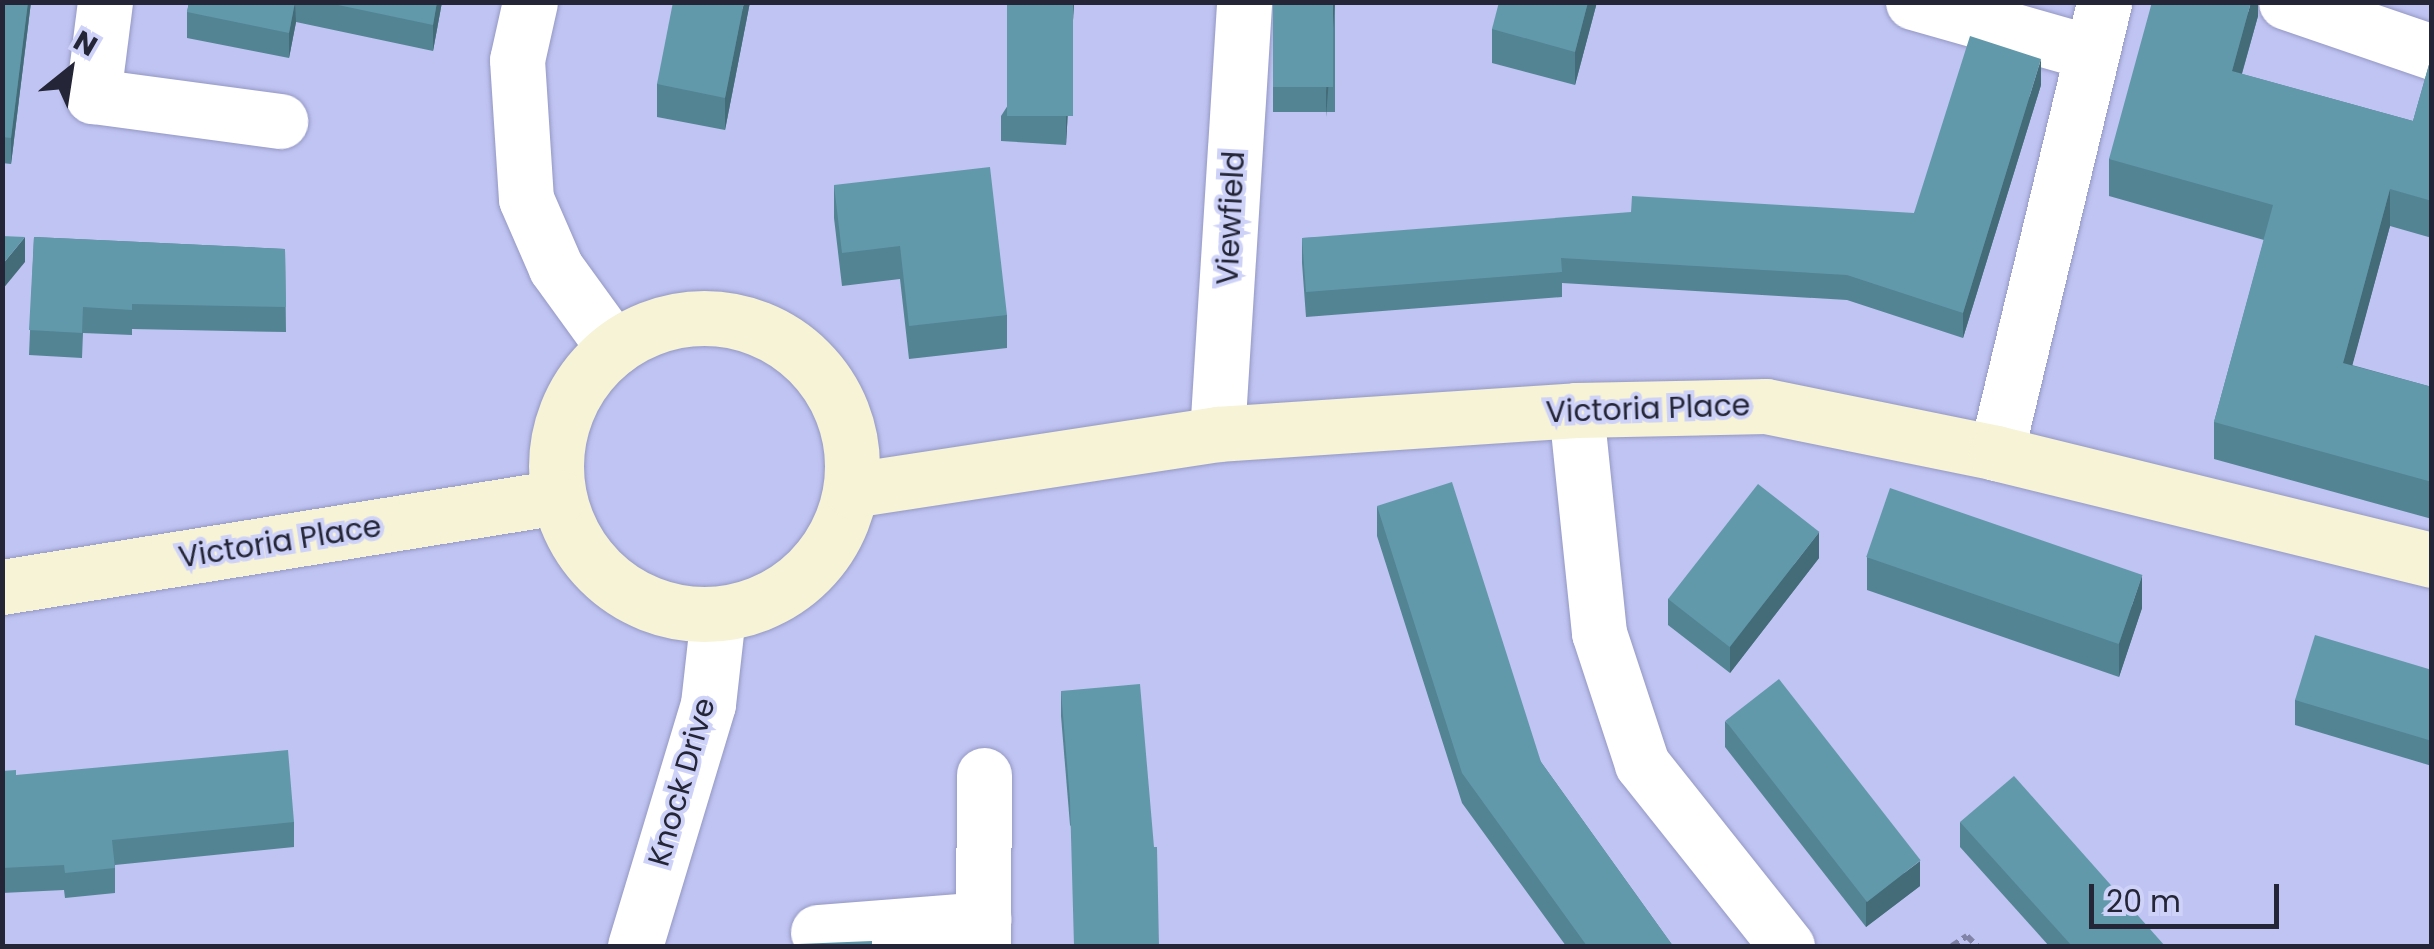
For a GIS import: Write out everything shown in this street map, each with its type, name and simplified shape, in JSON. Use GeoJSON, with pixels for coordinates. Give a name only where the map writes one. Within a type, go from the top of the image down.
{"type":"FeatureCollection","features":[{"type":"Feature","properties":{"kind":"street"},"geometry":{"type":"LineString","coordinates":[[105,2],[93,96],[280,120]]}},
{"type":"Feature","properties":{"kind":"street"},"geometry":{"type":"LineString","coordinates":[[530,2],[517,60],[526,199],[556,268],[614,348]]}},
{"type":"Feature","properties":{"kind":"street","name":"Viewfield"},"geometry":{"type":"LineString","coordinates":[[1218,434],[1244,2]]}},
{"type":"Feature","properties":{"kind":"street"},"geometry":{"type":"LineString","coordinates":[[1913,2],[2097,27],[1996,453]]}},
{"type":"Feature","properties":{"kind":"street"},"geometry":{"type":"LineString","coordinates":[[2286,2],[2432,52]]}},
{"type":"Feature","properties":{"kind":"street"},"geometry":{"type":"LineString","coordinates":[[708,318],[758,327],[802,353],[834,392],[851,439],[852,490],[836,536],[806,575],[766,603],[718,614],[675,612],[634,598],[600,572],[574,537],[558,497],[556,455],[565,414],[585,377],[614,348],[658,324],[708,318]]}},
{"type":"Feature","properties":{"kind":"street","name":"Victoria Place"},"geometry":{"type":"LineString","coordinates":[[852,490],[1218,434],[1576,410],[1766,406],[1996,453],[2432,560]]}},
{"type":"Feature","properties":{"kind":"street"},"geometry":{"type":"LineString","coordinates":[[1576,410],[1599,634],[1642,764],[1787,946]]}},
{"type":"Feature","properties":{"kind":"street","name":"Victoria Place"},"geometry":{"type":"LineString","coordinates":[[2,587],[558,497]]}},
{"type":"Feature","properties":{"kind":"street","name":"Knock Drive"},"geometry":{"type":"LineString","coordinates":[[634,946],[708,704],[718,614]]}},
{"type":"Feature","properties":{"kind":"street"},"geometry":{"type":"LineString","coordinates":[[818,932],[983,933],[984,776]]}},
{"type":"Feature","properties":{"kind":"path"},"geometry":{"type":"LineString","coordinates":[[1952,946],[1967,936],[1977,946]]}},
{"type":"Feature","properties":{"kind":"building"},"geometry":{"type":"Polygon","coordinates":[[[2,2],[28,2],[11,138],[2,137],[2,2]]]}},
{"type":"Feature","properties":{"kind":"building"},"geometry":{"type":"Polygon","coordinates":[[[189,2],[295,2],[289,33],[187,12],[189,2]]]}},
{"type":"Feature","properties":{"kind":"building"},"geometry":{"type":"Polygon","coordinates":[[[324,2],[437,2],[433,25],[324,2]]]}},
{"type":"Feature","properties":{"kind":"building"},"geometry":{"type":"Polygon","coordinates":[[[673,2],[744,2],[725,98],[657,84],[673,2]]]}},
{"type":"Feature","properties":{"kind":"building"},"geometry":{"type":"Polygon","coordinates":[[[1007,2],[1073,2],[1073,116],[1007,116],[1007,2]]]}},
{"type":"Feature","properties":{"kind":"building"},"geometry":{"type":"Polygon","coordinates":[[[1273,2],[1333,2],[1333,87],[1273,87],[1273,2]]]}},
{"type":"Feature","properties":{"kind":"building"},"geometry":{"type":"Polygon","coordinates":[[[1499,2],[1588,2],[1575,52],[1492,29],[1499,2]]]}},
{"type":"Feature","properties":{"kind":"building"},"geometry":{"type":"Polygon","coordinates":[[[2152,2],[2251,2],[2232,71],[2413,121],[2432,54],[2432,201],[2390,189],[2343,363],[2432,387],[2432,482],[2214,422],[2273,205],[2109,159],[2152,2]]]}},
{"type":"Feature","properties":{"kind":"building"},"geometry":{"type":"Polygon","coordinates":[[[1970,36],[2041,59],[1963,313],[1847,275],[1561,258],[1562,272],[1306,292],[1302,238],[1631,212],[1632,196],[1914,213],[1970,36]]]}},
{"type":"Feature","properties":{"kind":"building"},"geometry":{"type":"Polygon","coordinates":[[[990,167],[1007,315],[909,326],[900,246],[842,253],[834,185],[990,167]]]}},
{"type":"Feature","properties":{"kind":"building"},"geometry":{"type":"Polygon","coordinates":[[[2,236],[25,237],[2,265],[2,236]]]}},
{"type":"Feature","properties":{"kind":"building"},"geometry":{"type":"Polygon","coordinates":[[[34,237],[285,249],[286,307],[83,307],[82,333],[29,330],[34,237]]]}},
{"type":"Feature","properties":{"kind":"building"},"geometry":{"type":"Polygon","coordinates":[[[1452,482],[1541,762],[1673,946],[1587,946],[1462,773],[1377,506],[1452,482]]]}},
{"type":"Feature","properties":{"kind":"building"},"geometry":{"type":"Polygon","coordinates":[[[1758,484],[1819,532],[1730,647],[1668,599],[1758,484]]]}},
{"type":"Feature","properties":{"kind":"building"},"geometry":{"type":"Polygon","coordinates":[[[1890,488],[2142,575],[2119,644],[1866,557],[1890,488]]]}},
{"type":"Feature","properties":{"kind":"building"},"geometry":{"type":"Polygon","coordinates":[[[2315,635],[2432,670],[2432,741],[2295,700],[2315,635]]]}},
{"type":"Feature","properties":{"kind":"building"},"geometry":{"type":"Polygon","coordinates":[[[1779,679],[1921,860],[1867,902],[1725,721],[1779,679]]]}},
{"type":"Feature","properties":{"kind":"building"},"geometry":{"type":"Polygon","coordinates":[[[1140,684],[1157,847],[1159,946],[1074,946],[1070,800],[1061,691],[1140,684]]]}},
{"type":"Feature","properties":{"kind":"building"},"geometry":{"type":"Polygon","coordinates":[[[288,750],[294,822],[112,840],[115,868],[65,873],[64,865],[2,868],[2,771],[16,770],[16,775],[288,750]]]}},
{"type":"Feature","properties":{"kind":"building"},"geometry":{"type":"Polygon","coordinates":[[[2014,776],[2165,946],[2072,946],[1960,822],[2014,776]]]}},
{"type":"Feature","properties":{"kind":"building"},"geometry":{"type":"Polygon","coordinates":[[[872,941],[872,946],[798,946],[798,944],[872,941]]]}}]}
